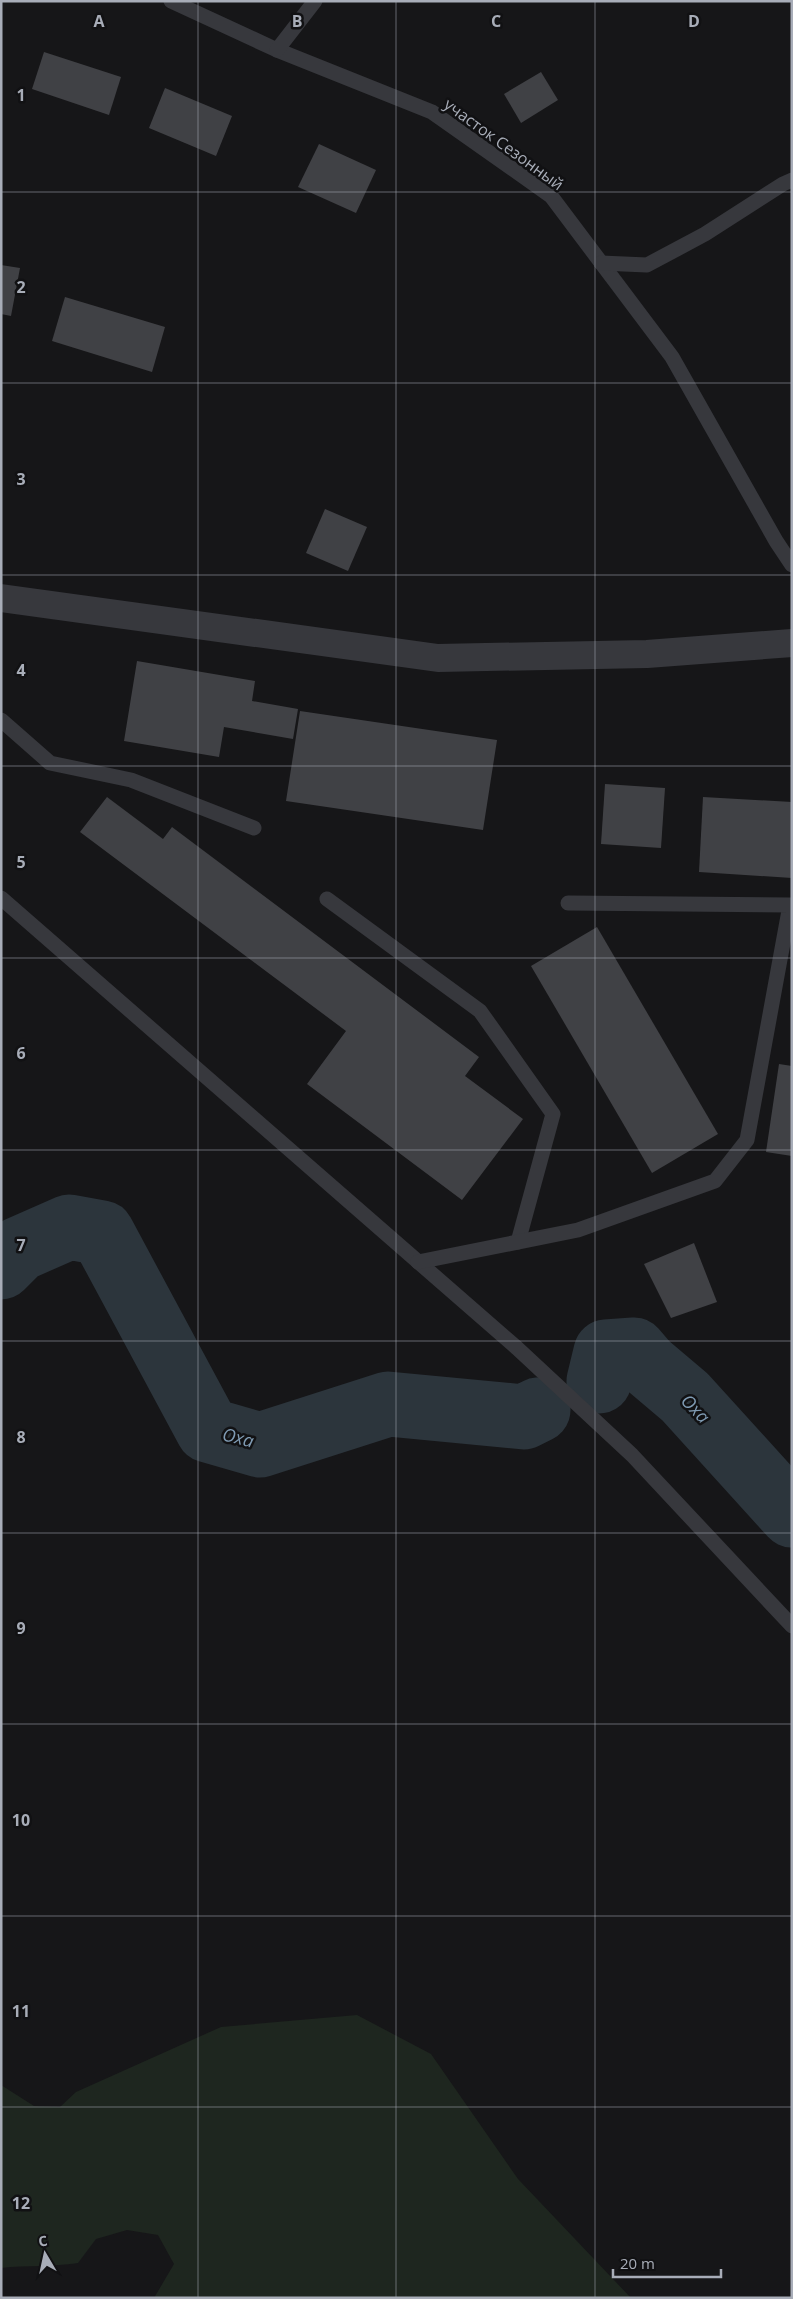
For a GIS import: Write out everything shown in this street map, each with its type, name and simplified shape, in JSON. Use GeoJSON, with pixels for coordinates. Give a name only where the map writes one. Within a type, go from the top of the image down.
{"type":"FeatureCollection","features":[{"type":"Feature","properties":{"kind":"street"},"geometry":{"type":"LineString","coordinates":[[1,598],[438,658],[647,654],[792,643]]}},
{"type":"Feature","properties":{"kind":"lane","name":"участок Сезонный"},"geometry":{"type":"LineString","coordinates":[[172,1],[277,50],[432,112],[551,196],[672,357],[776,541],[792,565]]}},
{"type":"Feature","properties":{"kind":"lane"},"geometry":{"type":"LineString","coordinates":[[277,50],[315,1]]}},
{"type":"Feature","properties":{"kind":"lane"},"geometry":{"type":"LineString","coordinates":[[601,263],[648,265],[706,234],[792,180]]}},
{"type":"Feature","properties":{"kind":"lane"},"geometry":{"type":"LineString","coordinates":[[1,720],[50,763],[131,780],[254,828]]}},
{"type":"Feature","properties":{"kind":"lane"},"geometry":{"type":"LineString","coordinates":[[1,898],[517,1348],[632,1455],[792,1626]]}},
{"type":"Feature","properties":{"kind":"lane"},"geometry":{"type":"LineString","coordinates":[[327,899],[480,1010],[552,1114],[518,1242]]}},
{"type":"Feature","properties":{"kind":"lane"},"geometry":{"type":"LineString","coordinates":[[418,1262],[578,1230],[715,1181],[747,1140],[790,905],[568,903]]}},
{"type":"Feature","properties":{"kind":"shaded area"},"geometry":{"type":"Polygon","coordinates":[[[357,2015],[431,2054],[518,2179],[631,2298],[154,2298],[174,2264],[158,2235],[127,2230],[96,2239],[78,2263],[1,2268],[1,2085],[34,2106],[60,2107],[76,2092],[221,2027],[357,2015]]]}},
{"type":"Feature","properties":{"kind":"building"},"geometry":{"type":"Polygon","coordinates":[[[44,52],[121,77],[109,115],[32,89],[44,52]]]}},
{"type":"Feature","properties":{"kind":"building"},"geometry":{"type":"Polygon","coordinates":[[[541,72],[558,100],[521,123],[504,94],[541,72]]]}},
{"type":"Feature","properties":{"kind":"building"},"geometry":{"type":"Polygon","coordinates":[[[165,88],[232,116],[216,156],[149,128],[165,88]]]}},
{"type":"Feature","properties":{"kind":"building"},"geometry":{"type":"Polygon","coordinates":[[[319,144],[376,170],[356,213],[298,187],[319,144]]]}},
{"type":"Feature","properties":{"kind":"building"},"geometry":{"type":"Polygon","coordinates":[[[1,265],[20,268],[11,316],[1,314],[1,265]]]}},
{"type":"Feature","properties":{"kind":"building"},"geometry":{"type":"Polygon","coordinates":[[[65,297],[165,327],[152,372],[52,341],[65,297]]]}},
{"type":"Feature","properties":{"kind":"building"},"geometry":{"type":"Polygon","coordinates":[[[325,509],[367,527],[348,571],[306,553],[325,509]]]}},
{"type":"Feature","properties":{"kind":"building"},"geometry":{"type":"Polygon","coordinates":[[[137,661],[255,681],[252,701],[298,709],[293,739],[224,727],[219,757],[124,741],[137,661]]]}},
{"type":"Feature","properties":{"kind":"building"},"geometry":{"type":"Polygon","coordinates":[[[300,711],[497,740],[483,830],[286,801],[300,711]]]}},
{"type":"Feature","properties":{"kind":"building"},"geometry":{"type":"Polygon","coordinates":[[[605,784],[665,788],[661,848],[601,844],[605,784]]]}},
{"type":"Feature","properties":{"kind":"building"},"geometry":{"type":"Polygon","coordinates":[[[107,797],[163,839],[172,827],[479,1057],[465,1076],[523,1119],[462,1200],[307,1084],[346,1031],[80,832],[107,797]]]}},
{"type":"Feature","properties":{"kind":"building"},"geometry":{"type":"Polygon","coordinates":[[[703,797],[792,802],[792,878],[699,872],[703,797]]]}},
{"type":"Feature","properties":{"kind":"building"},"geometry":{"type":"Polygon","coordinates":[[[597,927],[718,1134],[652,1173],[531,966],[597,927]]]}},
{"type":"Feature","properties":{"kind":"building"},"geometry":{"type":"Polygon","coordinates":[[[779,1064],[792,1066],[792,1156],[766,1152],[779,1064]]]}},
{"type":"Feature","properties":{"kind":"building"},"geometry":{"type":"Polygon","coordinates":[[[694,1243],[717,1302],[671,1318],[644,1264],[694,1243]]]}},
{"type":"Feature","properties":{"kind":"waterway","name":"Оха"},"geometry":{"type":"LineString","coordinates":[[1,1267],[19,1249],[69,1227],[102,1233],[208,1430],[260,1445],[388,1404],[524,1417],[538,1410]]}},
{"type":"Feature","properties":{"kind":"waterway","name":"Оха"},"geometry":{"type":"LineString","coordinates":[[599,1381],[606,1352],[634,1350],[646,1364],[685,1397],[792,1515]]}}]}
